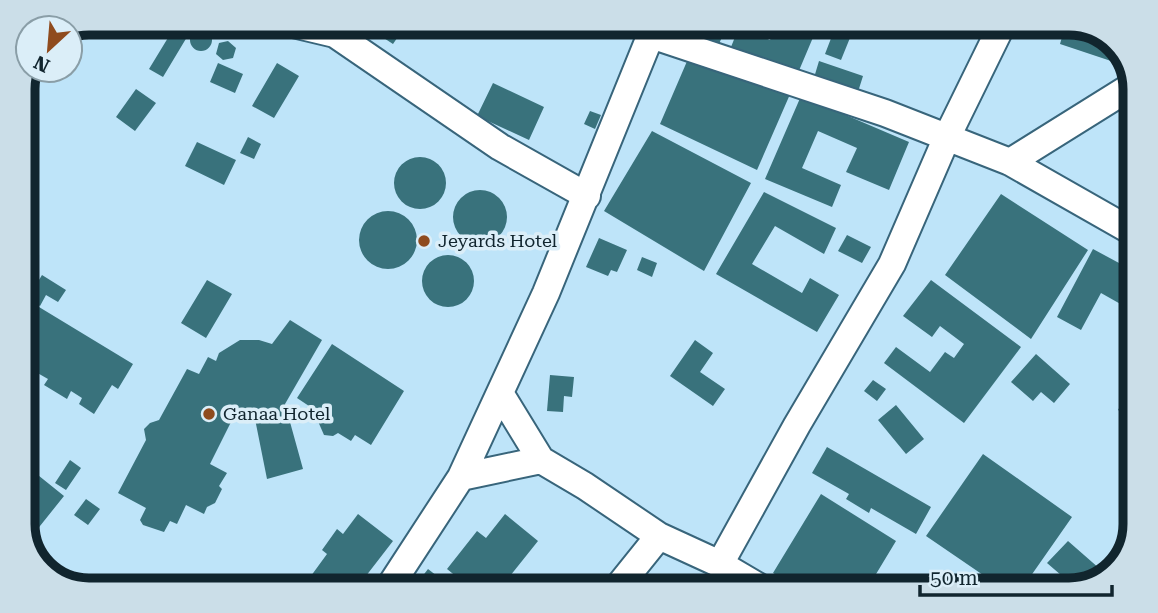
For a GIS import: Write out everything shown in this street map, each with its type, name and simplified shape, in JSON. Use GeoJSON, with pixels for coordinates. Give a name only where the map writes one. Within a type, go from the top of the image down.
{"type":"FeatureCollection","features":[{"type":"Feature","properties":{"kind":"street"},"geometry":{"type":"LineString","coordinates":[[344,35],[500,147],[587,196]]}},
{"type":"Feature","properties":{"kind":"street"},"geometry":{"type":"LineString","coordinates":[[395,578],[461,477],[587,196],[651,35]]}},
{"type":"Feature","properties":{"kind":"street"},"geometry":{"type":"LineString","coordinates":[[664,35],[815,91],[885,113],[1010,162],[1123,226]]}},
{"type":"Feature","properties":{"kind":"street"},"geometry":{"type":"LineString","coordinates":[[720,564],[797,425],[892,264],[947,137],[997,35]]}},
{"type":"Feature","properties":{"kind":"street"},"geometry":{"type":"LineString","coordinates":[[1010,162],[1123,91]]}},
{"type":"Feature","properties":{"kind":"street"},"geometry":{"type":"LineString","coordinates":[[500,393],[541,460],[659,536],[744,578]]}},
{"type":"Feature","properties":{"kind":"street"},"geometry":{"type":"LineString","coordinates":[[461,477],[541,460]]}},
{"type":"Feature","properties":{"kind":"street"},"geometry":{"type":"LineString","coordinates":[[625,578],[659,536]]}},
{"type":"Feature","properties":{"kind":"building"},"geometry":{"type":"Polygon","coordinates":[[[170,35],[188,35],[163,77],[149,69],[170,35]]]}},
{"type":"Feature","properties":{"kind":"building"},"geometry":{"type":"Polygon","coordinates":[[[192,35],[211,36],[209,48],[201,51],[193,48],[192,35]]]}},
{"type":"Feature","properties":{"kind":"building"},"geometry":{"type":"Polygon","coordinates":[[[379,35],[399,35],[393,44],[379,35]]]}},
{"type":"Feature","properties":{"kind":"building"},"geometry":{"type":"Polygon","coordinates":[[[691,35],[723,35],[717,49],[690,37],[691,35]]]}},
{"type":"Feature","properties":{"kind":"building"},"geometry":{"type":"Polygon","coordinates":[[[736,35],[758,35],[770,40],[772,35],[814,35],[795,80],[729,52],[736,35]]]}},
{"type":"Feature","properties":{"kind":"building"},"geometry":{"type":"Polygon","coordinates":[[[832,35],[851,35],[841,60],[825,54],[832,35]]]}},
{"type":"Feature","properties":{"kind":"building"},"geometry":{"type":"Polygon","coordinates":[[[1063,35],[1079,36],[1105,48],[1116,63],[1060,44],[1063,35]]]}},
{"type":"Feature","properties":{"kind":"building"},"geometry":{"type":"Polygon","coordinates":[[[228,41],[236,48],[233,58],[223,60],[216,54],[219,43],[228,41]]]}},
{"type":"Feature","properties":{"kind":"building"},"geometry":{"type":"Polygon","coordinates":[[[691,52],[791,92],[757,170],[660,124],[691,52]]]}},
{"type":"Feature","properties":{"kind":"building"},"geometry":{"type":"Polygon","coordinates":[[[819,61],[863,76],[857,95],[813,81],[819,61]]]}},
{"type":"Feature","properties":{"kind":"building"},"geometry":{"type":"Polygon","coordinates":[[[218,63],[243,74],[235,93],[210,82],[218,63]]]}},
{"type":"Feature","properties":{"kind":"building"},"geometry":{"type":"Polygon","coordinates":[[[277,63],[299,76],[274,118],[252,106],[277,63]]]}},
{"type":"Feature","properties":{"kind":"building"},"geometry":{"type":"Polygon","coordinates":[[[493,83],[544,107],[529,140],[477,116],[493,83]]]}},
{"type":"Feature","properties":{"kind":"building"},"geometry":{"type":"Polygon","coordinates":[[[136,89],[156,103],[135,131],[116,117],[136,89]]]}},
{"type":"Feature","properties":{"kind":"building"},"geometry":{"type":"Polygon","coordinates":[[[801,96],[909,142],[889,190],[846,172],[857,148],[818,131],[802,168],[841,185],[832,207],[765,179],[801,96]]]}},
{"type":"Feature","properties":{"kind":"building"},"geometry":{"type":"Polygon","coordinates":[[[590,111],[601,115],[595,129],[584,124],[590,111]]]}},
{"type":"Feature","properties":{"kind":"building"},"geometry":{"type":"Polygon","coordinates":[[[652,131],[751,183],[704,271],[604,211],[652,131]]]}},
{"type":"Feature","properties":{"kind":"building"},"geometry":{"type":"Polygon","coordinates":[[[248,137],[261,144],[254,159],[240,153],[248,137]]]}},
{"type":"Feature","properties":{"kind":"building"},"geometry":{"type":"Polygon","coordinates":[[[197,142],[236,160],[224,185],[185,166],[197,142]]]}},
{"type":"Feature","properties":{"kind":"building"},"geometry":{"type":"Polygon","coordinates":[[[420,157],[439,164],[446,183],[439,202],[420,209],[401,202],[394,183],[401,164],[420,157]]]}},
{"type":"Feature","properties":{"kind":"building"},"geometry":{"type":"Polygon","coordinates":[[[480,190],[499,198],[507,217],[499,236],[480,244],[461,236],[453,217],[461,198],[480,190]]]}},
{"type":"Feature","properties":{"kind":"building"},"geometry":{"type":"Polygon","coordinates":[[[764,192],[836,228],[824,254],[775,226],[752,264],[802,293],[810,278],[839,295],[817,332],[716,274],[764,192]]]}},
{"type":"Feature","properties":{"kind":"building"},"geometry":{"type":"Polygon","coordinates":[[[1001,194],[1088,250],[1031,339],[945,275],[1001,194]]]}},
{"type":"Feature","properties":{"kind":"building"},"geometry":{"type":"Polygon","coordinates":[[[388,211],[399,213],[412,224],[417,240],[415,251],[404,264],[388,269],[377,267],[364,256],[359,240],[361,229],[372,216],[388,211]]]}},
{"type":"Feature","properties":{"kind":"building"},"geometry":{"type":"Polygon","coordinates":[[[847,235],[871,247],[862,263],[838,251],[847,235]]]}},
{"type":"Feature","properties":{"kind":"building"},"geometry":{"type":"Polygon","coordinates":[[[599,238],[627,250],[617,272],[611,270],[608,276],[586,267],[599,238]]]}},
{"type":"Feature","properties":{"kind":"building"},"geometry":{"type":"Polygon","coordinates":[[[1093,249],[1123,265],[1123,305],[1101,293],[1081,330],[1057,317],[1093,249]]]}},
{"type":"Feature","properties":{"kind":"building"},"geometry":{"type":"Polygon","coordinates":[[[448,255],[458,257],[466,263],[472,271],[472,291],[466,299],[458,305],[448,307],[438,305],[430,299],[424,291],[422,281],[424,271],[430,263],[438,257],[448,255]]]}},
{"type":"Feature","properties":{"kind":"building"},"geometry":{"type":"Polygon","coordinates":[[[642,257],[657,263],[652,277],[637,270],[642,257]]]}},
{"type":"Feature","properties":{"kind":"building"},"geometry":{"type":"Polygon","coordinates":[[[42,275],[66,290],[58,302],[46,295],[40,306],[35,303],[35,286],[42,275]]]}},
{"type":"Feature","properties":{"kind":"building"},"geometry":{"type":"Polygon","coordinates":[[[207,280],[232,294],[206,338],[181,323],[207,280]]]}},
{"type":"Feature","properties":{"kind":"building"},"geometry":{"type":"Polygon","coordinates":[[[931,280],[1021,347],[964,423],[884,363],[896,347],[930,372],[945,352],[954,358],[964,344],[940,326],[932,337],[903,316],[931,280]]]}},
{"type":"Feature","properties":{"kind":"building"},"geometry":{"type":"Polygon","coordinates":[[[39,307],[133,364],[118,389],[112,385],[94,414],[79,404],[82,398],[71,391],[67,399],[44,385],[48,379],[35,372],[35,314],[39,307]]]}},
{"type":"Feature","properties":{"kind":"building"},"geometry":{"type":"Polygon","coordinates":[[[290,320],[322,340],[285,404],[303,469],[267,479],[254,414],[233,418],[210,464],[227,473],[219,486],[222,489],[215,503],[207,507],[204,514],[186,505],[177,524],[170,521],[164,532],[143,525],[140,520],[146,508],[118,493],[146,440],[144,429],[159,420],[187,369],[199,374],[208,357],[216,361],[219,353],[240,340],[259,340],[272,344],[290,320]]]}},
{"type":"Feature","properties":{"kind":"building"},"geometry":{"type":"Polygon","coordinates":[[[695,340],[713,353],[700,372],[725,389],[713,406],[670,376],[695,340]]]}},
{"type":"Feature","properties":{"kind":"building"},"geometry":{"type":"Polygon","coordinates":[[[332,344],[404,391],[371,445],[355,435],[351,441],[338,433],[333,436],[324,435],[317,419],[309,414],[312,408],[297,398],[332,344]]]}},
{"type":"Feature","properties":{"kind":"building"},"geometry":{"type":"Polygon","coordinates":[[[1036,354],[1070,384],[1054,403],[1041,392],[1033,401],[1011,382],[1036,354]]]}},
{"type":"Feature","properties":{"kind":"building"},"geometry":{"type":"Polygon","coordinates":[[[550,375],[574,377],[572,397],[564,396],[563,412],[547,411],[550,375]]]}},
{"type":"Feature","properties":{"kind":"building"},"geometry":{"type":"Polygon","coordinates":[[[873,380],[886,389],[877,401],[864,391],[873,380]]]}},
{"type":"Feature","properties":{"kind":"building"},"geometry":{"type":"Polygon","coordinates":[[[896,405],[924,439],[906,454],[878,420],[896,405]]]}},
{"type":"Feature","properties":{"kind":"building"},"geometry":{"type":"Polygon","coordinates":[[[827,447],[931,507],[916,534],[871,508],[869,513],[846,499],[849,494],[812,473],[827,447]]]}},
{"type":"Feature","properties":{"kind":"building"},"geometry":{"type":"Polygon","coordinates":[[[983,454],[1072,517],[1029,578],[987,578],[926,536],[983,454]]]}},
{"type":"Feature","properties":{"kind":"building"},"geometry":{"type":"Polygon","coordinates":[[[70,460],[81,468],[66,490],[55,483],[70,460]]]}},
{"type":"Feature","properties":{"kind":"building"},"geometry":{"type":"Polygon","coordinates":[[[35,473],[64,496],[36,531],[35,527],[35,473]]]}},
{"type":"Feature","properties":{"kind":"building"},"geometry":{"type":"Polygon","coordinates":[[[821,494],[896,541],[874,578],[781,578],[773,573],[821,494]]]}},
{"type":"Feature","properties":{"kind":"building"},"geometry":{"type":"Polygon","coordinates":[[[86,499],[100,509],[88,525],[74,515],[86,499]]]}},
{"type":"Feature","properties":{"kind":"building"},"geometry":{"type":"Polygon","coordinates":[[[358,514],[393,541],[364,578],[309,578],[327,554],[322,550],[337,529],[343,534],[358,514]]]}},
{"type":"Feature","properties":{"kind":"building"},"geometry":{"type":"Polygon","coordinates":[[[505,514],[538,541],[508,578],[458,578],[447,569],[477,531],[486,538],[505,514]]]}},
{"type":"Feature","properties":{"kind":"building"},"geometry":{"type":"Polygon","coordinates":[[[1068,541],[1100,569],[1079,577],[1064,578],[1047,563],[1068,541]]]}},
{"type":"Feature","properties":{"kind":"building"},"geometry":{"type":"Polygon","coordinates":[[[428,569],[440,578],[421,578],[428,569]]]}},
{"type":"Feature","properties":{"kind":"place","name":"Jeyards Hotel"},"geometry":{"type":"Point","coordinates":[424,241]}},
{"type":"Feature","properties":{"kind":"place","name":"Ganaa Hotel"},"geometry":{"type":"Point","coordinates":[209,414]}}]}
